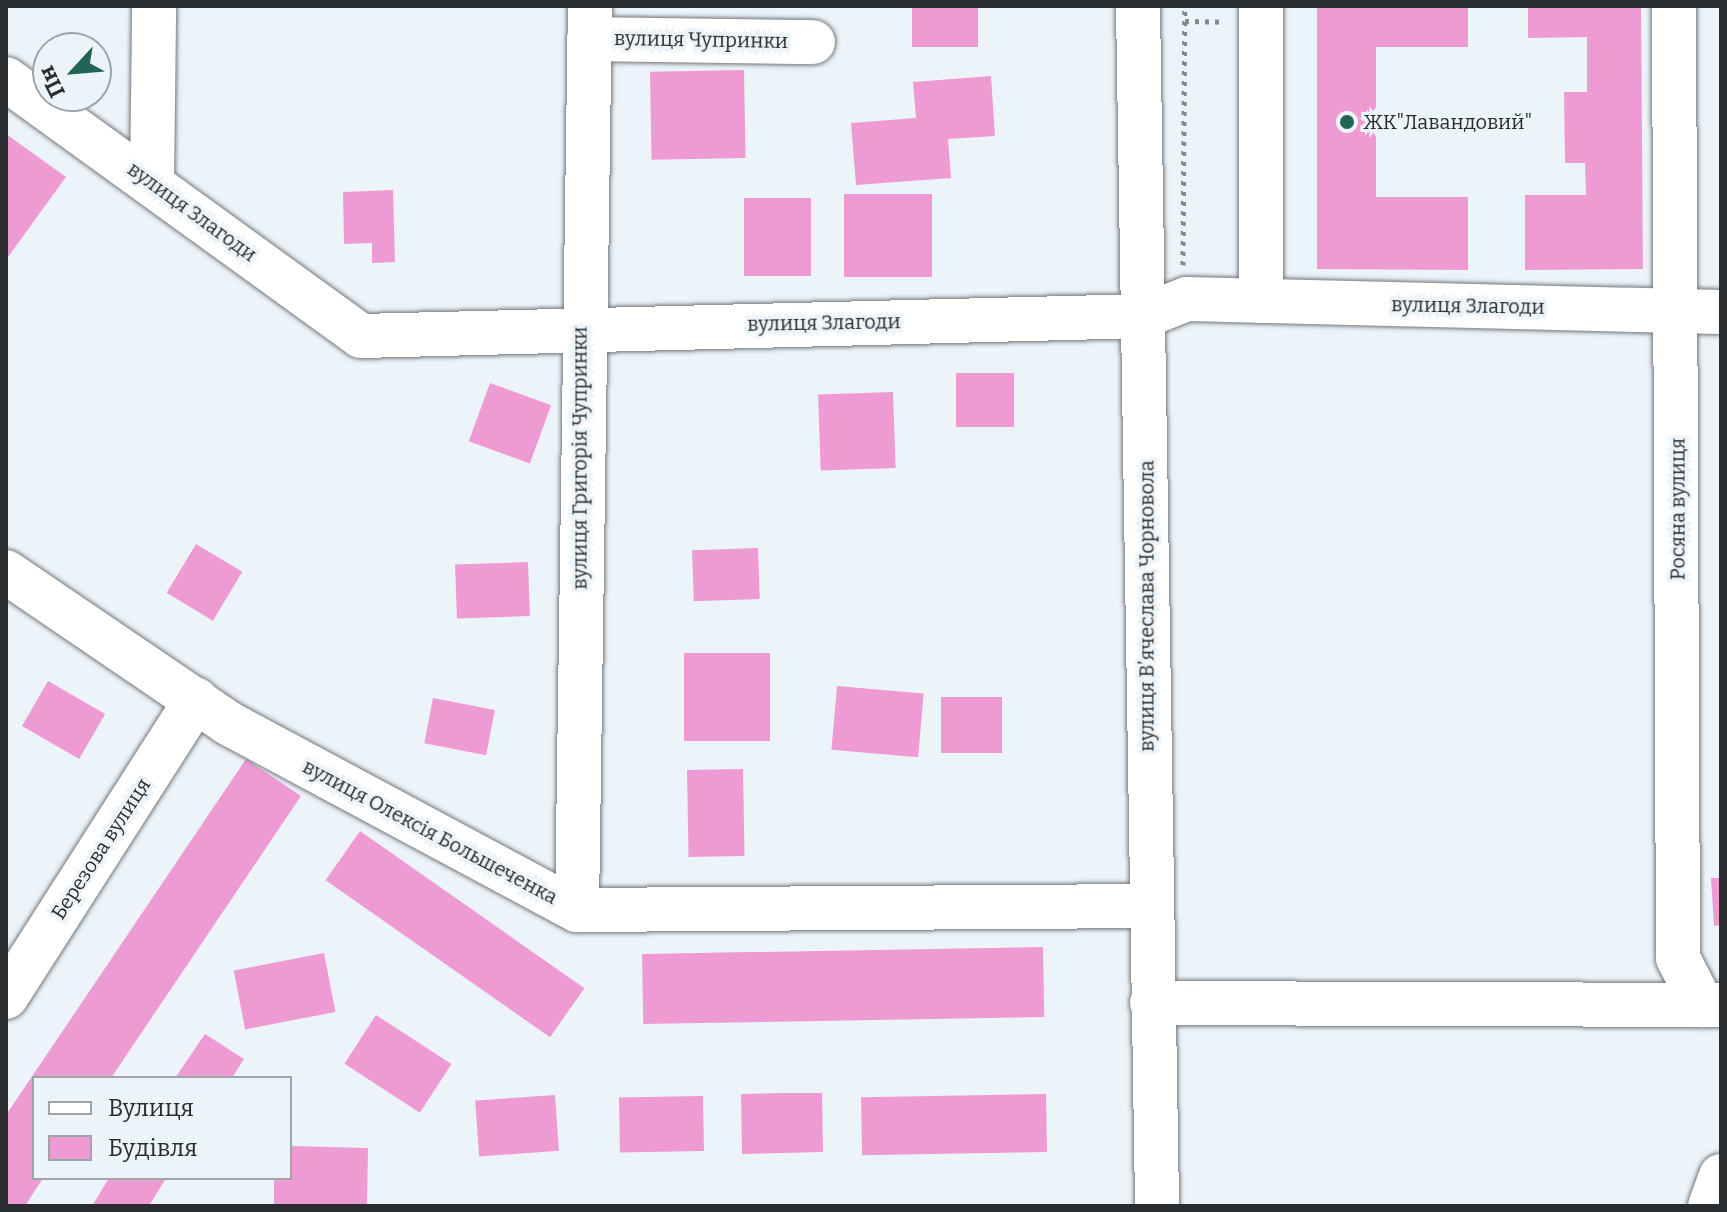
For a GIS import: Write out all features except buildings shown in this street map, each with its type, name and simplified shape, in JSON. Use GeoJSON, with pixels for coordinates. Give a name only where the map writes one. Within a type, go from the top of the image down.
{"type":"FeatureCollection","features":[{"type":"Feature","properties":{"kind":"street"},"geometry":{"type":"LineString","coordinates":[[152,182],[154,6]]}},
{"type":"Feature","properties":{"kind":"street","name":"вулиця Вʼячеслава Чорновола"},"geometry":{"type":"LineString","coordinates":[[1138,6],[1149,906],[1157,1206]]}},
{"type":"Feature","properties":{"kind":"street"},"geometry":{"type":"LineString","coordinates":[[1261,6],[1261,301]]}},
{"type":"Feature","properties":{"kind":"street","name":"Росяна вулиця"},"geometry":{"type":"LineString","coordinates":[[1674,6],[1678,312],[1678,958],[1712,1005]]}},
{"type":"Feature","properties":{"kind":"street","name":"вулиця Чупринки"},"geometry":{"type":"LineString","coordinates":[[590,22],[813,42]]}},
{"type":"Feature","properties":{"kind":"street","name":"вулиця Григорія Чупринки"},"geometry":{"type":"LineString","coordinates":[[577,910],[580,328],[590,22]]}},
{"type":"Feature","properties":{"kind":"street","name":"вулиця Злагоди"},"geometry":{"type":"LineString","coordinates":[[6,79],[361,336],[580,328],[1144,316],[1187,299],[1721,312]]}},
{"type":"Feature","properties":{"kind":"street","name":"вулиця Олексія Большеченка"},"geometry":{"type":"LineString","coordinates":[[6,572],[196,700],[577,910],[1149,906]]}},
{"type":"Feature","properties":{"kind":"street","name":"Березова вулиця"},"geometry":{"type":"LineString","coordinates":[[6,997],[196,700]]}},
{"type":"Feature","properties":{"kind":"street"},"geometry":{"type":"LineString","coordinates":[[1152,1003],[1712,1005]]}},
{"type":"Feature","properties":{"kind":"street"},"geometry":{"type":"LineString","coordinates":[[1710,1206],[1721,1176]]}},
{"type":"Feature","properties":{"kind":"path"},"geometry":{"type":"LineString","coordinates":[[1183,280],[1185,6]]}},
{"type":"Feature","properties":{"kind":"place","name":"ЖК\"Лавандовий\""},"geometry":{"type":"Point","coordinates":[1347,122]}}]}
